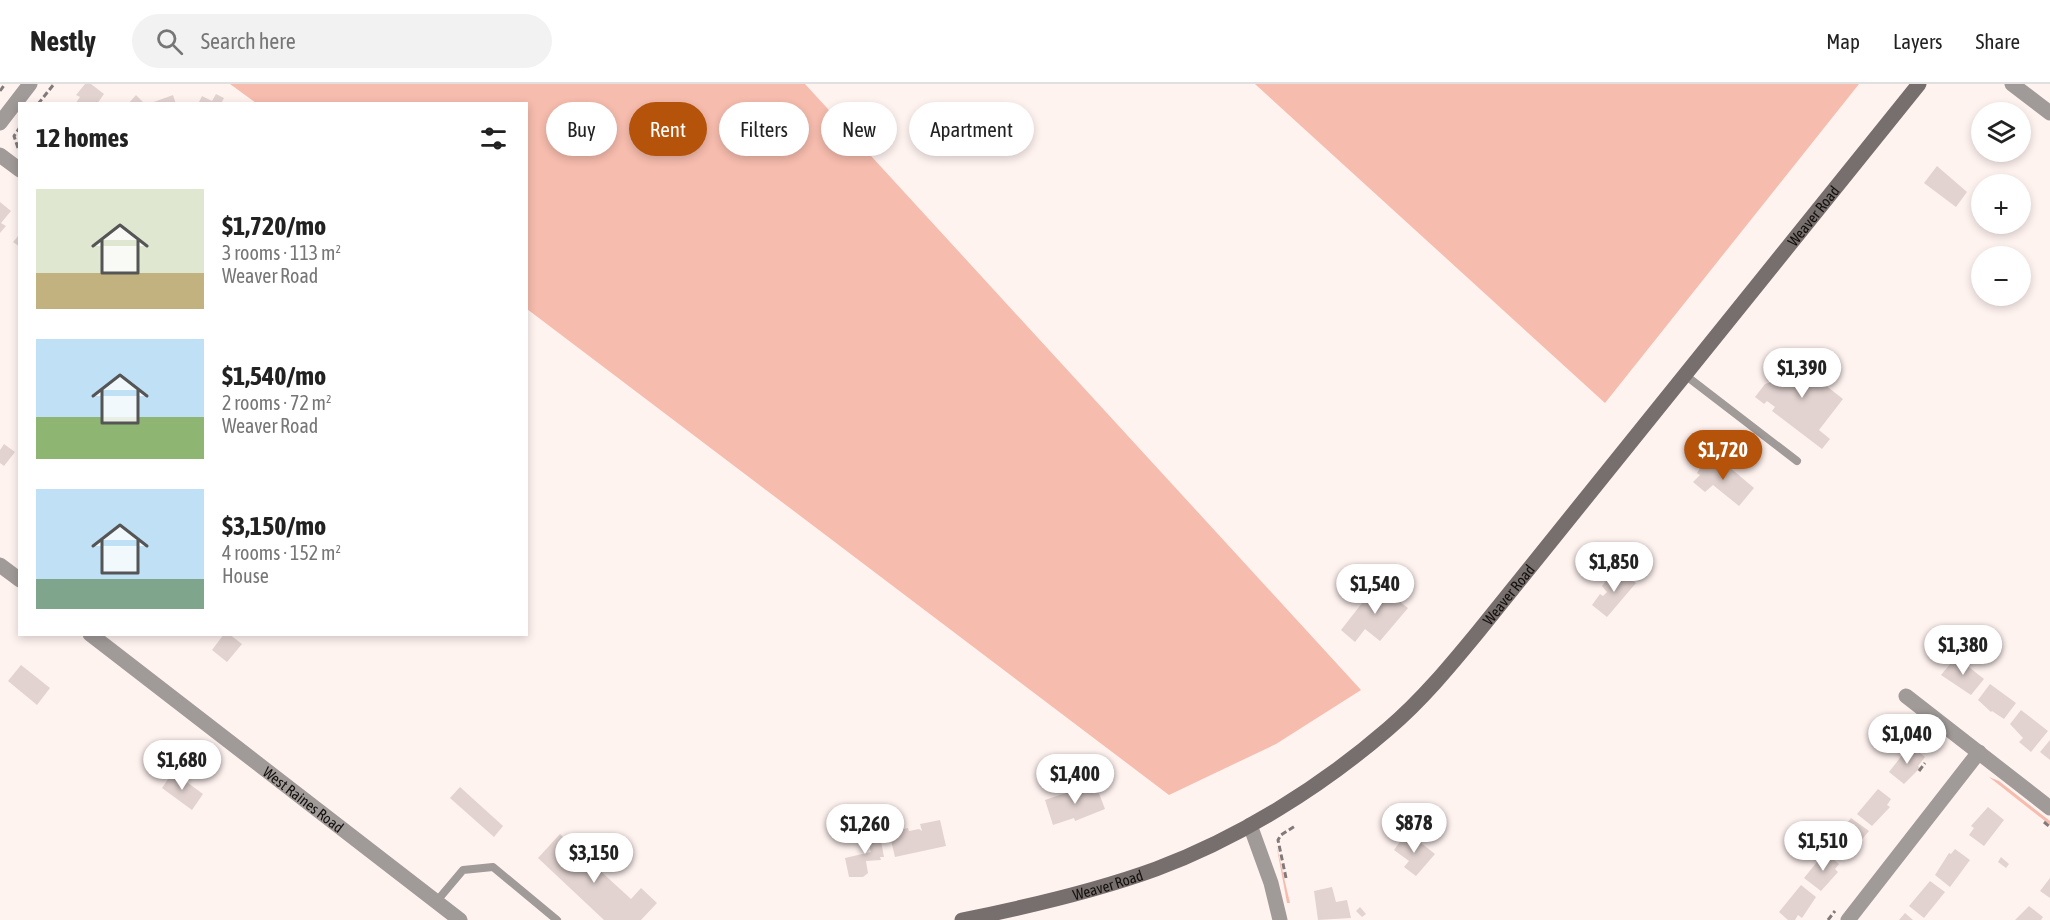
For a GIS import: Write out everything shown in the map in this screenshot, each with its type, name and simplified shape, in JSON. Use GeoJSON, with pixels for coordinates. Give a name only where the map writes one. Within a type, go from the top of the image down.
{"type":"FeatureCollection","features":[{"type":"Feature","properties":{"kind":"main road","name":"Weaver Road"},"geometry":{"type":"LineString","coordinates":[[962,920],[1031,907],[1156,869],[1250,825],[1342,766],[1417,701],[1486,623],[1919,84]]}},
{"type":"Feature","properties":{"kind":"street"},"geometry":{"type":"LineString","coordinates":[[0,123],[30,84]]}},
{"type":"Feature","properties":{"kind":"street"},"geometry":{"type":"LineString","coordinates":[[2012,84],[2050,113]]}},
{"type":"Feature","properties":{"kind":"street"},"geometry":{"type":"LineString","coordinates":[[0,155],[18,168]]}},
{"type":"Feature","properties":{"kind":"street"},"geometry":{"type":"LineString","coordinates":[[0,565],[18,578]]}},
{"type":"Feature","properties":{"kind":"street","name":"West Raines Road"},"geometry":{"type":"LineString","coordinates":[[93,636],[460,920]]}},
{"type":"Feature","properties":{"kind":"street"},"geometry":{"type":"LineString","coordinates":[[1906,696],[1979,752],[2046,814]]}},
{"type":"Feature","properties":{"kind":"street"},"geometry":{"type":"LineString","coordinates":[[1848,920],[1979,752]]}},
{"type":"Feature","properties":{"kind":"street"},"geometry":{"type":"LineString","coordinates":[[1250,825],[1266,867],[1280,920]]}},
{"type":"Feature","properties":{"kind":"lane"},"geometry":{"type":"LineString","coordinates":[[1685,375],[1797,461]]}},
{"type":"Feature","properties":{"kind":"lane"},"geometry":{"type":"LineString","coordinates":[[436,902],[463,870],[493,867],[554,919]]}},
{"type":"Feature","properties":{"kind":"path"},"geometry":{"type":"LineString","coordinates":[[0,91],[5,84]]}},
{"type":"Feature","properties":{"kind":"path"},"geometry":{"type":"LineString","coordinates":[[40,102],[54,84]]}},
{"type":"Feature","properties":{"kind":"path"},"geometry":{"type":"LineString","coordinates":[[18,133],[14,142],[18,147]]}},
{"type":"Feature","properties":{"kind":"path"},"geometry":{"type":"LineString","coordinates":[[1919,771],[1925,763]]}},
{"type":"Feature","properties":{"kind":"path"},"geometry":{"type":"LineString","coordinates":[[2046,814],[2050,827]]}},
{"type":"Feature","properties":{"kind":"path"},"geometry":{"type":"LineString","coordinates":[[1288,886],[1278,840],[1281,835],[1295,826]]}},
{"type":"Feature","properties":{"kind":"shaded area"},"geometry":{"type":"Polygon","coordinates":[[[230,84],[805,84],[822,102],[821,156],[871,156],[1361,690],[1276,744],[1169,795],[528,310],[528,102],[255,102],[230,84]]]}},
{"type":"Feature","properties":{"kind":"shaded area"},"geometry":{"type":"Polygon","coordinates":[[[1255,84],[1859,84],[1605,403],[1255,84]]]}},
{"type":"Feature","properties":{"kind":"shaded area"},"geometry":{"type":"Polygon","coordinates":[[[1989,777],[1999,781],[2050,821],[2050,825],[1989,777]]]}},
{"type":"Feature","properties":{"kind":"shaded area"},"geometry":{"type":"Polygon","coordinates":[[[1276,843],[1290,903],[1287,903],[1276,843]]]}},
{"type":"Feature","properties":{"kind":"building"},"geometry":{"type":"Polygon","coordinates":[[[85,84],[91,84],[104,94],[98,102],[76,102],[80,97],[76,95],[85,84]]]}},
{"type":"Feature","properties":{"kind":"building"},"geometry":{"type":"Polygon","coordinates":[[[216,94],[224,98],[222,102],[199,102],[202,96],[212,101],[216,94]]]}},
{"type":"Feature","properties":{"kind":"building"},"geometry":{"type":"Polygon","coordinates":[[[136,95],[143,102],[130,102],[136,95]]]}},
{"type":"Feature","properties":{"kind":"building"},"geometry":{"type":"Polygon","coordinates":[[[173,95],[175,102],[154,102],[173,95]]]}},
{"type":"Feature","properties":{"kind":"building"},"geometry":{"type":"Polygon","coordinates":[[[1937,166],[1967,192],[1956,207],[1924,183],[1937,166]]]}},
{"type":"Feature","properties":{"kind":"building"},"geometry":{"type":"Polygon","coordinates":[[[0,202],[11,211],[1,223],[6,226],[0,233],[0,202]]]}},
{"type":"Feature","properties":{"kind":"building"},"geometry":{"type":"Polygon","coordinates":[[[18,236],[18,246],[13,242],[18,236]]]}},
{"type":"Feature","properties":{"kind":"building"},"geometry":{"type":"Polygon","coordinates":[[[1801,357],[1824,375],[1820,381],[1843,399],[1819,430],[1830,439],[1822,449],[1772,411],[1775,407],[1767,401],[1764,404],[1755,397],[1765,384],[1774,381],[1791,358],[1797,363],[1801,357]]]}},
{"type":"Feature","properties":{"kind":"building"},"geometry":{"type":"Polygon","coordinates":[[[4,444],[15,452],[4,466],[0,463],[0,450],[4,444]]]}},
{"type":"Feature","properties":{"kind":"building"},"geometry":{"type":"Polygon","coordinates":[[[1715,455],[1754,488],[1739,506],[1713,485],[1705,492],[1693,482],[1700,475],[1697,473],[1702,465],[1707,462],[1709,464],[1715,455]]]}},
{"type":"Feature","properties":{"kind":"building"},"geometry":{"type":"Polygon","coordinates":[[[1619,570],[1636,583],[1607,617],[1592,605],[1600,594],[1603,596],[1607,592],[1602,586],[1606,581],[1609,583],[1619,570]]]}},
{"type":"Feature","properties":{"kind":"building"},"geometry":{"type":"Polygon","coordinates":[[[1377,584],[1408,608],[1380,641],[1365,629],[1355,642],[1341,630],[1377,584]]]}},
{"type":"Feature","properties":{"kind":"building"},"geometry":{"type":"Polygon","coordinates":[[[222,636],[232,636],[242,644],[227,662],[212,650],[222,636]]]}},
{"type":"Feature","properties":{"kind":"building"},"geometry":{"type":"Polygon","coordinates":[[[1956,657],[1984,679],[1971,695],[1941,675],[1956,657]]]}},
{"type":"Feature","properties":{"kind":"building"},"geometry":{"type":"Polygon","coordinates":[[[21,665],[50,688],[37,705],[8,681],[21,665]]]}},
{"type":"Feature","properties":{"kind":"building"},"geometry":{"type":"Polygon","coordinates":[[[1990,684],[2016,703],[2004,719],[1991,712],[1978,700],[1990,684]]]}},
{"type":"Feature","properties":{"kind":"building"},"geometry":{"type":"Polygon","coordinates":[[[2021,710],[2048,731],[2031,752],[2019,742],[2023,738],[2010,724],[2021,710]]]}},
{"type":"Feature","properties":{"kind":"building"},"geometry":{"type":"Polygon","coordinates":[[[2050,740],[2050,760],[2040,752],[2050,740]]]}},
{"type":"Feature","properties":{"kind":"building"},"geometry":{"type":"Polygon","coordinates":[[[1910,745],[1925,757],[1918,766],[1920,768],[1904,784],[1889,772],[1910,745]]]}},
{"type":"Feature","properties":{"kind":"building"},"geometry":{"type":"Polygon","coordinates":[[[173,772],[203,794],[192,810],[162,788],[173,772]]]}},
{"type":"Feature","properties":{"kind":"building"},"geometry":{"type":"Polygon","coordinates":[[[1095,783],[1105,809],[1075,821],[1074,818],[1053,825],[1045,800],[1095,783]]]}},
{"type":"Feature","properties":{"kind":"building"},"geometry":{"type":"Polygon","coordinates":[[[460,787],[503,826],[494,837],[450,798],[460,787]]]}},
{"type":"Feature","properties":{"kind":"building"},"geometry":{"type":"Polygon","coordinates":[[[1878,789],[1891,799],[1887,805],[1890,807],[1872,826],[1857,814],[1878,789]]]}},
{"type":"Feature","properties":{"kind":"building"},"geometry":{"type":"Polygon","coordinates":[[[1988,807],[2004,820],[1984,846],[1969,835],[1974,828],[1971,826],[1988,807]]]}},
{"type":"Feature","properties":{"kind":"building"},"geometry":{"type":"Polygon","coordinates":[[[1851,818],[1869,831],[1846,858],[1830,845],[1851,818]]]}},
{"type":"Feature","properties":{"kind":"building"},"geometry":{"type":"Polygon","coordinates":[[[940,820],[946,846],[895,857],[889,832],[908,828],[909,831],[919,829],[922,831],[920,824],[940,820]]]}},
{"type":"Feature","properties":{"kind":"building"},"geometry":{"type":"Polygon","coordinates":[[[874,827],[876,837],[880,836],[884,857],[880,857],[881,860],[866,861],[868,873],[863,877],[849,877],[845,858],[871,852],[869,846],[866,846],[865,828],[874,827]]]}},
{"type":"Feature","properties":{"kind":"building"},"geometry":{"type":"Polygon","coordinates":[[[1407,832],[1435,854],[1416,876],[1404,867],[1409,861],[1394,850],[1407,832]]]}},
{"type":"Feature","properties":{"kind":"building"},"geometry":{"type":"Polygon","coordinates":[[[560,834],[631,899],[641,888],[657,903],[641,920],[604,920],[538,858],[560,834]]]}},
{"type":"Feature","properties":{"kind":"building"},"geometry":{"type":"Polygon","coordinates":[[[1955,849],[1970,860],[1950,887],[1935,875],[1949,853],[1951,854],[1955,849]]]}},
{"type":"Feature","properties":{"kind":"building"},"geometry":{"type":"Polygon","coordinates":[[[1825,852],[1839,864],[1835,869],[1838,872],[1821,891],[1804,878],[1825,852]]]}},
{"type":"Feature","properties":{"kind":"building"},"geometry":{"type":"Polygon","coordinates":[[[2001,857],[2009,864],[2006,868],[1998,862],[2001,857]]]}},
{"type":"Feature","properties":{"kind":"building"},"geometry":{"type":"Polygon","coordinates":[[[2050,878],[2050,898],[2040,891],[2050,878]]]}},
{"type":"Feature","properties":{"kind":"building"},"geometry":{"type":"Polygon","coordinates":[[[1930,881],[1945,892],[1924,918],[1909,906],[1930,881]]]}},
{"type":"Feature","properties":{"kind":"building"},"geometry":{"type":"Polygon","coordinates":[[[1801,885],[1816,897],[1802,918],[1798,915],[1795,920],[1788,920],[1779,912],[1801,885]]]}},
{"type":"Feature","properties":{"kind":"building"},"geometry":{"type":"Polygon","coordinates":[[[1332,887],[1336,902],[1347,900],[1351,918],[1318,920],[1314,891],[1332,887]]]}},
{"type":"Feature","properties":{"kind":"building"},"geometry":{"type":"Polygon","coordinates":[[[2029,906],[2043,917],[2041,920],[2015,920],[2029,906]]]}},
{"type":"Feature","properties":{"kind":"building"},"geometry":{"type":"Polygon","coordinates":[[[1360,907],[1366,914],[1362,917],[1356,911],[1360,907]]]}},
{"type":"Feature","properties":{"kind":"building"},"geometry":{"type":"Polygon","coordinates":[[[1905,913],[1913,920],[1899,920],[1905,913]]]}}]}
